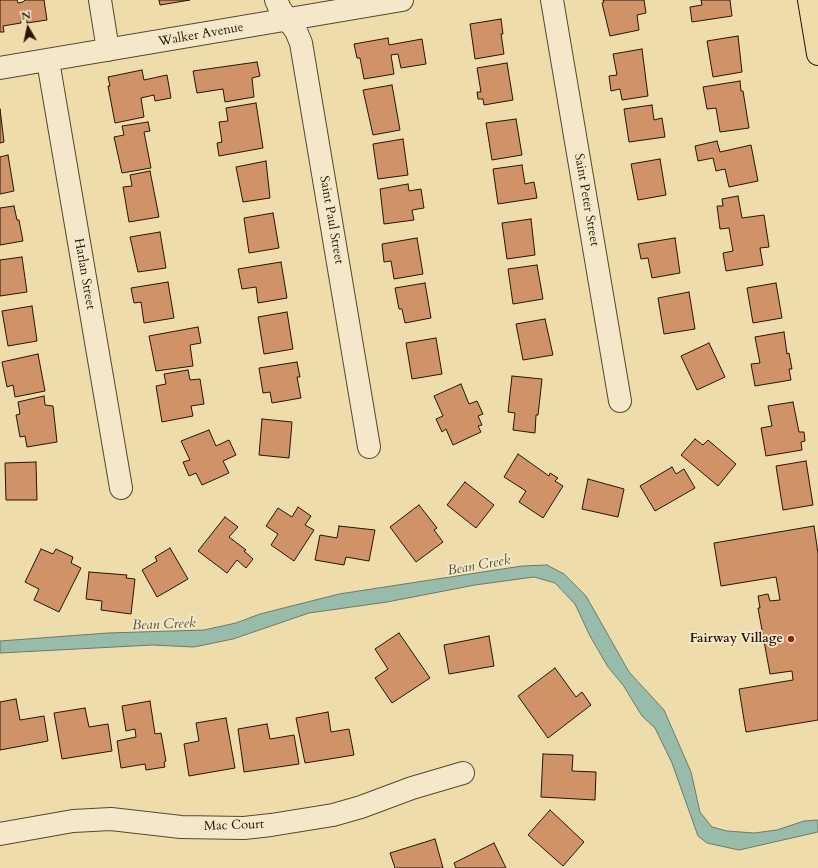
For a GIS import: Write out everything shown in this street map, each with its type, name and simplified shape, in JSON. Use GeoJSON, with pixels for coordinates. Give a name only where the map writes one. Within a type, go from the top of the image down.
{"type":"FeatureCollection","features":[{"type":"Feature","properties":{"kind":"main road"},"geometry":{"type":"LineString","coordinates":[[809,0],[818,54]]}},
{"type":"Feature","properties":{"kind":"street"},"geometry":{"type":"LineString","coordinates":[[100,0],[108,50]]}},
{"type":"Feature","properties":{"kind":"street","name":"Saint Paul Street"},"geometry":{"type":"LineString","coordinates":[[276,0],[280,9],[296,31],[301,43],[369,446]]}},
{"type":"Feature","properties":{"kind":"street","name":"Walker Avenue"},"geometry":{"type":"LineString","coordinates":[[0,68],[402,0]]}},
{"type":"Feature","properties":{"kind":"street","name":"Saint Peter Street"},"geometry":{"type":"LineString","coordinates":[[552,0],[620,401]]}},
{"type":"Feature","properties":{"kind":"street","name":"Harlan Street"},"geometry":{"type":"LineString","coordinates":[[48,61],[121,488]]}},
{"type":"Feature","properties":{"kind":"street","name":"Mac Court"},"geometry":{"type":"LineString","coordinates":[[0,834],[73,821],[111,819],[181,827],[244,828],[271,825],[333,815],[361,808],[412,788],[463,773]]}},
{"type":"Feature","properties":{"kind":"shaded area","name":"Bean Creek"},"geometry":{"type":"Polygon","coordinates":[[[547,565],[564,574],[586,596],[629,672],[664,710],[691,772],[700,812],[712,827],[727,831],[754,833],[777,830],[804,821],[818,820],[818,832],[739,850],[707,843],[698,836],[672,763],[655,728],[642,716],[623,685],[608,667],[590,636],[575,604],[555,583],[534,577],[475,585],[387,602],[309,613],[233,639],[194,647],[153,645],[0,653],[0,641],[108,633],[204,630],[236,623],[260,614],[339,594],[522,566],[547,565]]]}},
{"type":"Feature","properties":{"kind":"building"},"geometry":{"type":"Polygon","coordinates":[[[0,0],[17,0],[18,3],[25,0],[44,0],[47,20],[27,23],[26,18],[21,19],[21,23],[3,26],[4,32],[0,32],[0,0]]]}},
{"type":"Feature","properties":{"kind":"building"},"geometry":{"type":"Polygon","coordinates":[[[159,0],[190,0],[160,5],[159,0]]]}},
{"type":"Feature","properties":{"kind":"building"},"geometry":{"type":"Polygon","coordinates":[[[603,0],[644,0],[646,13],[637,15],[639,30],[610,36],[602,3],[604,2],[603,0]]]}},
{"type":"Feature","properties":{"kind":"building"},"geometry":{"type":"Polygon","coordinates":[[[701,0],[730,0],[732,16],[692,22],[690,7],[702,5],[701,0]]]}},
{"type":"Feature","properties":{"kind":"building"},"geometry":{"type":"Polygon","coordinates":[[[501,19],[503,34],[501,34],[504,54],[475,59],[470,24],[501,19]]]}},
{"type":"Feature","properties":{"kind":"building"},"geometry":{"type":"Polygon","coordinates":[[[738,36],[742,72],[713,77],[707,41],[738,36]]]}},
{"type":"Feature","properties":{"kind":"building"},"geometry":{"type":"Polygon","coordinates":[[[388,38],[389,45],[422,39],[426,64],[401,68],[398,54],[391,55],[394,74],[364,79],[360,58],[357,58],[354,44],[388,38]]]}},
{"type":"Feature","properties":{"kind":"building"},"geometry":{"type":"Polygon","coordinates":[[[642,49],[648,96],[622,100],[620,89],[611,91],[609,76],[617,75],[613,54],[642,49]]]}},
{"type":"Feature","properties":{"kind":"building"},"geometry":{"type":"Polygon","coordinates":[[[257,62],[260,76],[252,78],[254,97],[225,102],[223,89],[197,93],[193,71],[257,62]]]}},
{"type":"Feature","properties":{"kind":"building"},"geometry":{"type":"Polygon","coordinates":[[[507,63],[513,100],[484,105],[483,99],[478,99],[477,92],[481,92],[477,68],[507,63]]]}},
{"type":"Feature","properties":{"kind":"building"},"geometry":{"type":"Polygon","coordinates":[[[142,70],[144,80],[167,75],[171,98],[155,101],[154,95],[141,98],[144,117],[115,123],[108,86],[110,86],[108,77],[142,70]]]}},
{"type":"Feature","properties":{"kind":"building"},"geometry":{"type":"Polygon","coordinates":[[[740,81],[749,128],[720,132],[716,108],[707,109],[703,87],[740,81]]]}},
{"type":"Feature","properties":{"kind":"building"},"geometry":{"type":"Polygon","coordinates":[[[392,85],[400,130],[373,135],[363,90],[392,85]]]}},
{"type":"Feature","properties":{"kind":"building"},"geometry":{"type":"Polygon","coordinates":[[[256,103],[263,148],[219,156],[217,143],[222,142],[219,122],[228,121],[226,108],[256,103]]]}},
{"type":"Feature","properties":{"kind":"building"},"geometry":{"type":"Polygon","coordinates":[[[652,105],[654,120],[662,118],[665,137],[629,142],[624,109],[652,105]]]}},
{"type":"Feature","properties":{"kind":"building"},"geometry":{"type":"Polygon","coordinates":[[[0,109],[4,142],[0,143],[0,109]]]}},
{"type":"Feature","properties":{"kind":"building"},"geometry":{"type":"Polygon","coordinates":[[[516,119],[522,155],[492,160],[486,123],[516,119]]]}},
{"type":"Feature","properties":{"kind":"building"},"geometry":{"type":"Polygon","coordinates":[[[148,122],[150,131],[144,132],[151,168],[122,173],[114,137],[124,135],[122,126],[148,122]]]}},
{"type":"Feature","properties":{"kind":"building"},"geometry":{"type":"Polygon","coordinates":[[[403,139],[408,175],[378,179],[373,144],[403,139]]]}},
{"type":"Feature","properties":{"kind":"building"},"geometry":{"type":"Polygon","coordinates":[[[717,141],[720,152],[751,145],[758,181],[729,187],[725,169],[716,171],[713,158],[698,161],[695,146],[717,141]]]}},
{"type":"Feature","properties":{"kind":"building"},"geometry":{"type":"Polygon","coordinates":[[[8,155],[14,191],[0,194],[0,157],[8,155]]]}},
{"type":"Feature","properties":{"kind":"building"},"geometry":{"type":"Polygon","coordinates":[[[660,159],[666,195],[638,200],[631,164],[660,159]]]}},
{"type":"Feature","properties":{"kind":"building"},"geometry":{"type":"Polygon","coordinates":[[[266,161],[270,198],[243,202],[236,167],[266,161]]]}},
{"type":"Feature","properties":{"kind":"building"},"geometry":{"type":"Polygon","coordinates":[[[522,165],[525,184],[534,182],[537,198],[498,204],[493,169],[522,165]]]}},
{"type":"Feature","properties":{"kind":"building"},"geometry":{"type":"Polygon","coordinates":[[[150,171],[159,217],[129,222],[123,187],[132,186],[130,175],[150,171]]]}},
{"type":"Feature","properties":{"kind":"building"},"geometry":{"type":"Polygon","coordinates":[[[408,184],[409,191],[421,189],[424,208],[412,210],[414,220],[384,224],[380,189],[408,184]]]}},
{"type":"Feature","properties":{"kind":"building"},"geometry":{"type":"Polygon","coordinates":[[[738,196],[742,218],[764,215],[769,247],[760,248],[763,265],[726,271],[723,253],[733,251],[729,228],[720,229],[717,206],[723,206],[722,199],[738,196]]]}},
{"type":"Feature","properties":{"kind":"building"},"geometry":{"type":"Polygon","coordinates":[[[14,206],[17,220],[19,220],[23,241],[0,245],[0,208],[14,206]]]}},
{"type":"Feature","properties":{"kind":"building"},"geometry":{"type":"Polygon","coordinates":[[[273,213],[279,248],[249,253],[244,218],[273,213]]]}},
{"type":"Feature","properties":{"kind":"building"},"geometry":{"type":"Polygon","coordinates":[[[531,219],[535,255],[507,259],[502,223],[531,219]]]}},
{"type":"Feature","properties":{"kind":"building"},"geometry":{"type":"Polygon","coordinates":[[[160,232],[166,268],[138,272],[130,237],[160,232]]]}},
{"type":"Feature","properties":{"kind":"building"},"geometry":{"type":"Polygon","coordinates":[[[417,238],[423,274],[394,279],[391,261],[384,262],[382,244],[417,238]]]}},
{"type":"Feature","properties":{"kind":"building"},"geometry":{"type":"Polygon","coordinates":[[[675,238],[680,273],[652,278],[648,258],[641,259],[638,244],[675,238]]]}},
{"type":"Feature","properties":{"kind":"building"},"geometry":{"type":"Polygon","coordinates":[[[22,257],[27,292],[0,296],[0,260],[22,257]]]}},
{"type":"Feature","properties":{"kind":"building"},"geometry":{"type":"Polygon","coordinates":[[[281,262],[287,298],[258,303],[256,287],[242,289],[238,269],[281,262]]]}},
{"type":"Feature","properties":{"kind":"building"},"geometry":{"type":"Polygon","coordinates":[[[537,265],[543,299],[513,304],[508,269],[537,265]]]}},
{"type":"Feature","properties":{"kind":"building"},"geometry":{"type":"Polygon","coordinates":[[[168,282],[174,318],[144,323],[141,302],[134,303],[131,288],[168,282]]]}},
{"type":"Feature","properties":{"kind":"building"},"geometry":{"type":"Polygon","coordinates":[[[425,283],[431,318],[405,323],[402,309],[399,309],[395,288],[425,283]]]}},
{"type":"Feature","properties":{"kind":"building"},"geometry":{"type":"Polygon","coordinates":[[[776,283],[782,318],[753,323],[747,288],[776,283]]]}},
{"type":"Feature","properties":{"kind":"building"},"geometry":{"type":"Polygon","coordinates":[[[689,292],[695,329],[664,334],[658,298],[689,292]]]}},
{"type":"Feature","properties":{"kind":"building"},"geometry":{"type":"Polygon","coordinates":[[[32,306],[37,341],[8,346],[2,311],[32,306]]]}},
{"type":"Feature","properties":{"kind":"building"},"geometry":{"type":"Polygon","coordinates":[[[287,312],[293,349],[264,354],[258,317],[287,312]]]}},
{"type":"Feature","properties":{"kind":"building"},"geometry":{"type":"Polygon","coordinates":[[[545,319],[553,355],[523,360],[516,324],[545,319]]]}},
{"type":"Feature","properties":{"kind":"building"},"geometry":{"type":"Polygon","coordinates":[[[198,327],[201,343],[190,345],[193,366],[156,371],[149,336],[198,327]]]}},
{"type":"Feature","properties":{"kind":"building"},"geometry":{"type":"Polygon","coordinates":[[[784,332],[787,354],[789,353],[792,369],[789,369],[791,380],[755,386],[751,364],[760,363],[755,337],[784,332]]]}},
{"type":"Feature","properties":{"kind":"building"},"geometry":{"type":"Polygon","coordinates":[[[436,338],[442,374],[412,379],[406,343],[436,338]]]}},
{"type":"Feature","properties":{"kind":"building"},"geometry":{"type":"Polygon","coordinates":[[[709,343],[725,377],[697,390],[681,356],[709,343]]]}},
{"type":"Feature","properties":{"kind":"building"},"geometry":{"type":"Polygon","coordinates":[[[38,354],[45,391],[15,397],[13,385],[7,387],[2,362],[38,354]]]}},
{"type":"Feature","properties":{"kind":"building"},"geometry":{"type":"Polygon","coordinates":[[[297,362],[300,377],[297,377],[301,398],[272,403],[270,392],[263,393],[259,368],[297,362]]]}},
{"type":"Feature","properties":{"kind":"building"},"geometry":{"type":"Polygon","coordinates":[[[188,370],[190,380],[200,379],[204,404],[191,406],[193,416],[162,422],[156,386],[166,384],[164,374],[188,370]]]}},
{"type":"Feature","properties":{"kind":"building"},"geometry":{"type":"Polygon","coordinates":[[[512,376],[542,379],[538,415],[536,415],[535,433],[513,430],[515,413],[508,412],[512,376]]]}},
{"type":"Feature","properties":{"kind":"building"},"geometry":{"type":"Polygon","coordinates":[[[461,384],[469,404],[477,401],[483,414],[478,416],[482,425],[478,426],[481,432],[453,445],[446,429],[442,432],[436,419],[443,416],[434,396],[461,384]]]}},
{"type":"Feature","properties":{"kind":"building"},"geometry":{"type":"Polygon","coordinates":[[[44,396],[45,405],[53,406],[57,442],[27,447],[25,436],[20,437],[16,415],[20,414],[18,402],[44,396]]]}},
{"type":"Feature","properties":{"kind":"building"},"geometry":{"type":"Polygon","coordinates":[[[793,402],[799,432],[804,432],[805,441],[801,442],[802,450],[766,456],[761,428],[772,426],[768,406],[793,402]]]}},
{"type":"Feature","properties":{"kind":"building"},"geometry":{"type":"Polygon","coordinates":[[[262,419],[292,422],[289,458],[259,455],[262,419]]]}},
{"type":"Feature","properties":{"kind":"building"},"geometry":{"type":"Polygon","coordinates":[[[209,430],[216,446],[229,440],[236,455],[223,461],[229,473],[202,485],[196,473],[189,476],[183,462],[190,460],[181,441],[209,430]]]}},
{"type":"Feature","properties":{"kind":"building"},"geometry":{"type":"Polygon","coordinates":[[[695,439],[703,445],[708,440],[736,464],[718,486],[681,455],[695,439]]]}},
{"type":"Feature","properties":{"kind":"building"},"geometry":{"type":"Polygon","coordinates":[[[518,454],[549,476],[550,473],[558,478],[555,481],[563,486],[543,518],[519,502],[526,491],[504,477],[518,454]]]}},
{"type":"Feature","properties":{"kind":"building"},"geometry":{"type":"Polygon","coordinates":[[[806,461],[813,505],[783,510],[776,466],[806,461]]]}},
{"type":"Feature","properties":{"kind":"building"},"geometry":{"type":"Polygon","coordinates":[[[36,462],[37,500],[6,500],[5,463],[36,462]]]}},
{"type":"Feature","properties":{"kind":"building"},"geometry":{"type":"Polygon","coordinates":[[[672,467],[676,474],[684,469],[695,488],[655,511],[640,486],[672,467]]]}},
{"type":"Feature","properties":{"kind":"building"},"geometry":{"type":"Polygon","coordinates":[[[588,479],[624,489],[618,517],[582,509],[588,479]]]}},
{"type":"Feature","properties":{"kind":"building"},"geometry":{"type":"Polygon","coordinates":[[[465,482],[494,505],[476,528],[447,505],[465,482]]]}},
{"type":"Feature","properties":{"kind":"building"},"geometry":{"type":"Polygon","coordinates":[[[419,505],[437,528],[434,530],[443,542],[416,562],[390,527],[419,505]]]}},
{"type":"Feature","properties":{"kind":"building"},"geometry":{"type":"Polygon","coordinates":[[[298,507],[311,516],[305,525],[314,530],[294,561],[271,545],[278,534],[266,526],[278,508],[292,517],[298,507]]]}},
{"type":"Feature","properties":{"kind":"building"},"geometry":{"type":"Polygon","coordinates":[[[225,517],[238,527],[229,537],[246,550],[244,551],[253,559],[246,568],[237,560],[227,573],[198,551],[225,517]]]}},
{"type":"Feature","properties":{"kind":"building"},"geometry":{"type":"Polygon","coordinates":[[[339,526],[375,530],[369,561],[346,557],[344,565],[315,560],[320,535],[337,538],[339,526]]]}},
{"type":"Feature","properties":{"kind":"building","name":"Fairway Village"},"geometry":{"type":"Polygon","coordinates":[[[814,526],[818,553],[818,720],[746,732],[739,689],[793,680],[792,671],[770,674],[758,608],[760,608],[758,596],[768,594],[770,601],[780,600],[776,577],[721,586],[714,543],[814,526]]]}},
{"type":"Feature","properties":{"kind":"building"},"geometry":{"type":"Polygon","coordinates":[[[170,548],[188,579],[157,597],[142,570],[157,561],[155,557],[170,548]]]}},
{"type":"Feature","properties":{"kind":"building"},"geometry":{"type":"Polygon","coordinates":[[[41,549],[53,554],[56,549],[73,557],[71,563],[81,568],[59,612],[34,600],[39,589],[25,582],[41,549]]]}},
{"type":"Feature","properties":{"kind":"building"},"geometry":{"type":"Polygon","coordinates":[[[89,572],[127,575],[126,578],[135,579],[131,614],[101,610],[102,601],[86,599],[89,572]]]}},
{"type":"Feature","properties":{"kind":"building"},"geometry":{"type":"Polygon","coordinates":[[[399,633],[430,678],[392,703],[375,678],[388,669],[375,649],[399,633]]]}},
{"type":"Feature","properties":{"kind":"building"},"geometry":{"type":"Polygon","coordinates":[[[489,636],[494,666],[449,674],[444,645],[489,636]]]}},
{"type":"Feature","properties":{"kind":"building"},"geometry":{"type":"Polygon","coordinates":[[[555,668],[576,697],[582,692],[591,705],[548,738],[518,696],[555,668]]]}},
{"type":"Feature","properties":{"kind":"building"},"geometry":{"type":"Polygon","coordinates":[[[16,699],[20,720],[44,716],[48,741],[0,750],[0,702],[16,699]]]}},
{"type":"Feature","properties":{"kind":"building"},"geometry":{"type":"Polygon","coordinates":[[[150,701],[155,734],[161,733],[166,761],[164,762],[165,767],[146,770],[145,764],[121,768],[117,741],[136,737],[135,729],[126,731],[122,706],[150,701]]]}},
{"type":"Feature","properties":{"kind":"building"},"geometry":{"type":"Polygon","coordinates":[[[85,708],[89,727],[108,724],[112,751],[62,759],[54,713],[85,708]]]}},
{"type":"Feature","properties":{"kind":"building"},"geometry":{"type":"Polygon","coordinates":[[[328,712],[331,732],[349,729],[354,755],[305,763],[296,718],[328,712]]]}},
{"type":"Feature","properties":{"kind":"building"},"geometry":{"type":"Polygon","coordinates":[[[226,718],[235,768],[189,776],[184,744],[199,741],[196,723],[226,718]]]}},
{"type":"Feature","properties":{"kind":"building"},"geometry":{"type":"Polygon","coordinates":[[[267,724],[270,739],[294,735],[299,764],[244,772],[238,729],[267,724]]]}},
{"type":"Feature","properties":{"kind":"building"},"geometry":{"type":"Polygon","coordinates":[[[543,754],[573,755],[572,771],[596,772],[595,800],[541,797],[543,754]]]}},
{"type":"Feature","properties":{"kind":"building"},"geometry":{"type":"Polygon","coordinates":[[[550,810],[584,842],[563,866],[528,835],[550,810]]]}},
{"type":"Feature","properties":{"kind":"building"},"geometry":{"type":"Polygon","coordinates":[[[435,839],[443,868],[395,868],[390,853],[435,839]]]}},
{"type":"Feature","properties":{"kind":"building"},"geometry":{"type":"Polygon","coordinates":[[[494,843],[506,868],[456,868],[454,863],[494,843]]]}},
{"type":"Feature","properties":{"kind":"place","name":"Fairway Village"},"geometry":{"type":"Point","coordinates":[791,639]}}]}
